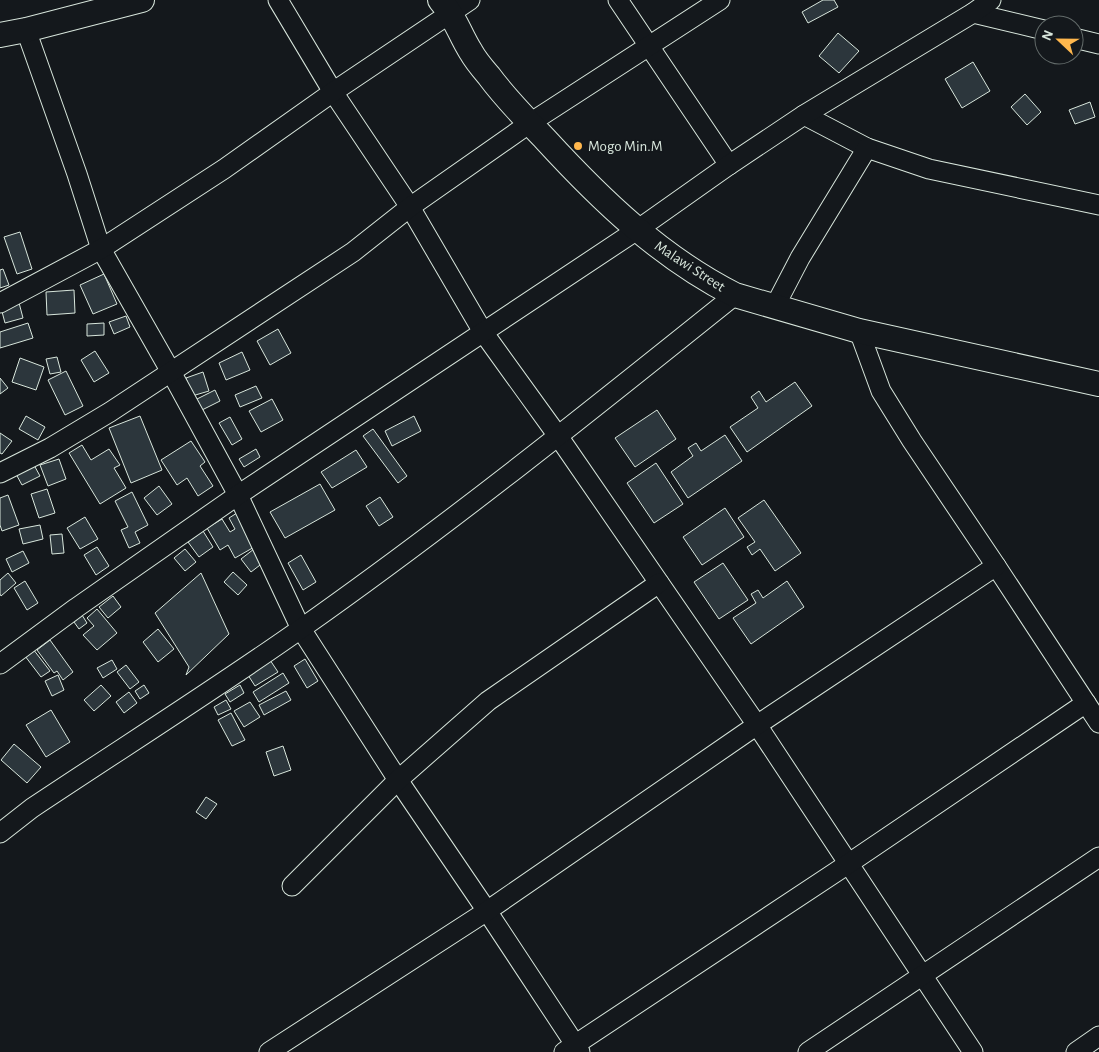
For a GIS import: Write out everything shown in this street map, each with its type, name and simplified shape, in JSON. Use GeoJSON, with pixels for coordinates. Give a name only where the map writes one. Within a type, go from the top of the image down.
{"type":"FeatureCollection","features":[{"type":"Feature","properties":{"kind":"street"},"geometry":{"type":"LineString","coordinates":[[0,34],[26,30],[142,0]]}},
{"type":"Feature","properties":{"kind":"street"},"geometry":{"type":"LineString","coordinates":[[278,0],[333,92],[410,207],[483,332],[558,436],[757,726],[973,1052]]}},
{"type":"Feature","properties":{"kind":"street"},"geometry":{"type":"LineString","coordinates":[[618,0],[729,165]]}},
{"type":"Feature","properties":{"kind":"street"},"geometry":{"type":"LineString","coordinates":[[0,474],[50,448],[171,372],[353,252],[410,207],[530,123],[720,0]]}},
{"type":"Feature","properties":{"kind":"street"},"geometry":{"type":"LineString","coordinates":[[0,664],[76,608],[238,495],[637,230],[729,165],[991,0]]}},
{"type":"Feature","properties":{"kind":"street"},"geometry":{"type":"LineString","coordinates":[[0,303],[102,249],[224,169],[454,4]]}},
{"type":"Feature","properties":{"kind":"street","name":"Malawi Street"},"geometry":{"type":"LineString","coordinates":[[454,4],[471,52],[530,123],[597,195],[637,230],[690,268],[735,295],[860,331],[1099,384]]}},
{"type":"Feature","properties":{"kind":"street"},"geometry":{"type":"LineString","coordinates":[[973,13],[1034,28]]}},
{"type":"Feature","properties":{"kind":"street"},"geometry":{"type":"LineString","coordinates":[[26,30],[102,249],[238,495],[301,629],[398,780],[487,910],[573,1050],[1086,703]]}},
{"type":"Feature","properties":{"kind":"street"},"geometry":{"type":"LineString","coordinates":[[1084,40],[1099,44]]}},
{"type":"Feature","properties":{"kind":"street"},"geometry":{"type":"LineString","coordinates":[[804,116],[867,148],[929,170],[1099,204]]}},
{"type":"Feature","properties":{"kind":"street"},"geometry":{"type":"LineString","coordinates":[[776,306],[800,258],[867,148]]}},
{"type":"Feature","properties":{"kind":"street"},"geometry":{"type":"LineString","coordinates":[[0,832],[32,808],[301,629],[558,436],[735,295]]}},
{"type":"Feature","properties":{"kind":"street"},"geometry":{"type":"LineString","coordinates":[[860,331],[881,391],[912,441],[1099,723]]}},
{"type":"Feature","properties":{"kind":"street"},"geometry":{"type":"LineString","coordinates":[[269,1052],[487,910],[996,566]]}},
{"type":"Feature","properties":{"kind":"street"},"geometry":{"type":"LineString","coordinates":[[292,886],[398,780],[488,701],[659,583]]}},
{"type":"Feature","properties":{"kind":"street"},"geometry":{"type":"LineString","coordinates":[[808,1052],[1099,857]]}},
{"type":"Feature","properties":{"kind":"street"},"geometry":{"type":"LineString","coordinates":[[1076,1052],[1099,1036]]}},
{"type":"Feature","properties":{"kind":"building"},"geometry":{"type":"Polygon","coordinates":[[[823,0],[834,0],[838,7],[808,23],[802,12],[823,0]]]}},
{"type":"Feature","properties":{"kind":"building"},"geometry":{"type":"Polygon","coordinates":[[[838,33],[859,51],[839,73],[819,56],[838,33]]]}},
{"type":"Feature","properties":{"kind":"building"},"geometry":{"type":"Polygon","coordinates":[[[973,62],[990,91],[962,108],[945,79],[973,62]]]}},
{"type":"Feature","properties":{"kind":"building"},"geometry":{"type":"Polygon","coordinates":[[[1025,94],[1041,112],[1027,125],[1011,107],[1025,94]]]}},
{"type":"Feature","properties":{"kind":"building"},"geometry":{"type":"Polygon","coordinates":[[[1090,102],[1095,117],[1075,124],[1069,110],[1090,102]]]}},
{"type":"Feature","properties":{"kind":"building"},"geometry":{"type":"Polygon","coordinates":[[[20,232],[32,269],[17,274],[4,237],[20,232]]]}},
{"type":"Feature","properties":{"kind":"building"},"geometry":{"type":"Polygon","coordinates":[[[3,269],[9,285],[0,288],[0,270],[3,269]]]}},
{"type":"Feature","properties":{"kind":"building"},"geometry":{"type":"Polygon","coordinates":[[[104,274],[117,304],[93,314],[80,285],[104,274]]]}},
{"type":"Feature","properties":{"kind":"building"},"geometry":{"type":"Polygon","coordinates":[[[74,290],[75,313],[47,315],[46,292],[74,290]]]}},
{"type":"Feature","properties":{"kind":"building"},"geometry":{"type":"Polygon","coordinates":[[[18,299],[23,318],[5,323],[0,304],[18,299]]]}},
{"type":"Feature","properties":{"kind":"building"},"geometry":{"type":"Polygon","coordinates":[[[126,316],[130,327],[114,334],[109,322],[126,316]]]}},
{"type":"Feature","properties":{"kind":"building"},"geometry":{"type":"Polygon","coordinates":[[[28,323],[33,338],[0,348],[0,332],[28,323]]]}},
{"type":"Feature","properties":{"kind":"building"},"geometry":{"type":"Polygon","coordinates":[[[104,323],[104,335],[87,336],[87,324],[104,323]]]}},
{"type":"Feature","properties":{"kind":"building"},"geometry":{"type":"Polygon","coordinates":[[[278,329],[291,353],[270,365],[257,341],[278,329]]]}},
{"type":"Feature","properties":{"kind":"building"},"geometry":{"type":"Polygon","coordinates":[[[95,351],[109,373],[94,382],[81,360],[95,351]]]}},
{"type":"Feature","properties":{"kind":"building"},"geometry":{"type":"Polygon","coordinates":[[[242,352],[250,370],[226,380],[219,363],[242,352]]]}},
{"type":"Feature","properties":{"kind":"building"},"geometry":{"type":"Polygon","coordinates":[[[57,357],[61,372],[50,374],[46,359],[57,357]]]}},
{"type":"Feature","properties":{"kind":"building"},"geometry":{"type":"Polygon","coordinates":[[[20,358],[44,367],[36,390],[12,382],[20,358]]]}},
{"type":"Feature","properties":{"kind":"building"},"geometry":{"type":"Polygon","coordinates":[[[66,371],[83,406],[65,415],[48,380],[66,371]]]}},
{"type":"Feature","properties":{"kind":"building"},"geometry":{"type":"Polygon","coordinates":[[[203,372],[209,391],[192,396],[186,378],[203,372]]]}},
{"type":"Feature","properties":{"kind":"building"},"geometry":{"type":"Polygon","coordinates":[[[0,378],[8,388],[0,394],[0,378]]]}},
{"type":"Feature","properties":{"kind":"building"},"geometry":{"type":"Polygon","coordinates":[[[795,382],[812,406],[747,452],[730,427],[758,408],[751,397],[759,391],[766,402],[795,382]]]}},
{"type":"Feature","properties":{"kind":"building"},"geometry":{"type":"Polygon","coordinates":[[[256,386],[262,398],[240,407],[235,395],[256,386]]]}},
{"type":"Feature","properties":{"kind":"building"},"geometry":{"type":"Polygon","coordinates":[[[215,390],[220,401],[200,411],[195,400],[215,390]]]}},
{"type":"Feature","properties":{"kind":"building"},"geometry":{"type":"Polygon","coordinates":[[[272,399],[283,420],[261,432],[249,411],[272,399]]]}},
{"type":"Feature","properties":{"kind":"building"},"geometry":{"type":"Polygon","coordinates":[[[657,410],[676,439],[635,467],[615,438],[657,410]]]}},
{"type":"Feature","properties":{"kind":"building"},"geometry":{"type":"Polygon","coordinates":[[[26,416],[45,427],[38,440],[19,429],[26,416]]]}},
{"type":"Feature","properties":{"kind":"building"},"geometry":{"type":"Polygon","coordinates":[[[140,416],[162,470],[131,483],[109,428],[140,416]]]}},
{"type":"Feature","properties":{"kind":"building"},"geometry":{"type":"Polygon","coordinates":[[[414,416],[421,431],[392,446],[385,431],[414,416]]]}},
{"type":"Feature","properties":{"kind":"building"},"geometry":{"type":"Polygon","coordinates":[[[230,417],[242,439],[232,445],[219,423],[230,417]]]}},
{"type":"Feature","properties":{"kind":"building"},"geometry":{"type":"Polygon","coordinates":[[[373,429],[407,476],[398,483],[363,436],[373,429]]]}},
{"type":"Feature","properties":{"kind":"building"},"geometry":{"type":"Polygon","coordinates":[[[0,433],[12,441],[2,454],[0,453],[0,433]]]}},
{"type":"Feature","properties":{"kind":"building"},"geometry":{"type":"Polygon","coordinates":[[[725,435],[742,461],[688,498],[671,472],[693,456],[688,448],[696,443],[701,451],[725,435]]]}},
{"type":"Feature","properties":{"kind":"building"},"geometry":{"type":"Polygon","coordinates":[[[191,441],[205,462],[200,466],[213,486],[198,496],[187,478],[177,485],[161,460],[191,441]]]}},
{"type":"Feature","properties":{"kind":"building"},"geometry":{"type":"Polygon","coordinates":[[[82,445],[91,460],[109,449],[120,465],[114,468],[126,488],[100,504],[69,453],[82,445]]]}},
{"type":"Feature","properties":{"kind":"building"},"geometry":{"type":"Polygon","coordinates":[[[256,449],[260,457],[244,467],[239,459],[256,449]]]}},
{"type":"Feature","properties":{"kind":"building"},"geometry":{"type":"Polygon","coordinates":[[[356,450],[367,467],[332,488],[321,472],[356,450]]]}},
{"type":"Feature","properties":{"kind":"building"},"geometry":{"type":"Polygon","coordinates":[[[59,459],[66,479],[48,486],[40,465],[59,459]]]}},
{"type":"Feature","properties":{"kind":"building"},"geometry":{"type":"Polygon","coordinates":[[[656,463],[683,504],[654,523],[627,483],[656,463]]]}},
{"type":"Feature","properties":{"kind":"building"},"geometry":{"type":"Polygon","coordinates":[[[34,465],[40,476],[22,485],[16,474],[34,465]]]}},
{"type":"Feature","properties":{"kind":"building"},"geometry":{"type":"Polygon","coordinates":[[[320,484],[335,510],[285,538],[270,512],[320,484]]]}},
{"type":"Feature","properties":{"kind":"building"},"geometry":{"type":"Polygon","coordinates":[[[159,486],[172,504],[157,515],[144,498],[159,486]]]}},
{"type":"Feature","properties":{"kind":"building"},"geometry":{"type":"Polygon","coordinates":[[[47,489],[55,513],[39,518],[31,494],[47,489]]]}},
{"type":"Feature","properties":{"kind":"building"},"geometry":{"type":"Polygon","coordinates":[[[132,492],[148,525],[135,532],[140,543],[129,548],[121,530],[128,527],[115,501],[132,492]]]}},
{"type":"Feature","properties":{"kind":"building"},"geometry":{"type":"Polygon","coordinates":[[[8,495],[19,525],[2,531],[0,525],[0,498],[8,495]]]}},
{"type":"Feature","properties":{"kind":"building"},"geometry":{"type":"Polygon","coordinates":[[[380,497],[393,517],[379,526],[366,506],[380,497]]]}},
{"type":"Feature","properties":{"kind":"building"},"geometry":{"type":"Polygon","coordinates":[[[764,500],[801,553],[775,571],[760,549],[752,555],[747,547],[755,542],[738,518],[764,500]]]}},
{"type":"Feature","properties":{"kind":"building"},"geometry":{"type":"Polygon","coordinates":[[[725,508],[744,537],[702,565],[683,537],[725,508]]]}},
{"type":"Feature","properties":{"kind":"building"},"geometry":{"type":"Polygon","coordinates":[[[237,513],[256,546],[235,558],[228,545],[220,550],[207,528],[222,519],[230,532],[235,529],[229,518],[237,513]]]}},
{"type":"Feature","properties":{"kind":"building"},"geometry":{"type":"Polygon","coordinates":[[[85,517],[98,539],[80,549],[67,528],[85,517]]]}},
{"type":"Feature","properties":{"kind":"building"},"geometry":{"type":"Polygon","coordinates":[[[40,525],[43,539],[23,544],[19,529],[40,525]]]}},
{"type":"Feature","properties":{"kind":"building"},"geometry":{"type":"Polygon","coordinates":[[[203,531],[213,547],[199,557],[188,542],[203,531]]]}},
{"type":"Feature","properties":{"kind":"building"},"geometry":{"type":"Polygon","coordinates":[[[62,534],[64,553],[52,554],[50,535],[62,534]]]}},
{"type":"Feature","properties":{"kind":"building"},"geometry":{"type":"Polygon","coordinates":[[[97,547],[109,566],[96,575],[84,555],[97,547]]]}},
{"type":"Feature","properties":{"kind":"building"},"geometry":{"type":"Polygon","coordinates":[[[185,549],[196,562],[185,571],[174,558],[185,549]]]}},
{"type":"Feature","properties":{"kind":"building"},"geometry":{"type":"Polygon","coordinates":[[[254,549],[264,562],[251,572],[241,559],[254,549]]]}},
{"type":"Feature","properties":{"kind":"building"},"geometry":{"type":"Polygon","coordinates":[[[23,551],[29,563],[12,572],[6,559],[23,551]]]}},
{"type":"Feature","properties":{"kind":"building"},"geometry":{"type":"Polygon","coordinates":[[[301,555],[316,582],[303,590],[288,563],[301,555]]]}},
{"type":"Feature","properties":{"kind":"building"},"geometry":{"type":"Polygon","coordinates":[[[723,563],[748,600],[719,619],[694,582],[723,563]]]}},
{"type":"Feature","properties":{"kind":"building"},"geometry":{"type":"Polygon","coordinates":[[[233,572],[247,585],[238,595],[224,582],[233,572]]]}},
{"type":"Feature","properties":{"kind":"building"},"geometry":{"type":"Polygon","coordinates":[[[8,573],[16,583],[1,596],[0,580],[8,573]]]}},
{"type":"Feature","properties":{"kind":"building"},"geometry":{"type":"Polygon","coordinates":[[[201,573],[229,634],[186,675],[189,667],[155,613],[201,573]]]}},
{"type":"Feature","properties":{"kind":"building"},"geometry":{"type":"Polygon","coordinates":[[[25,581],[38,603],[27,610],[14,588],[25,581]]]}},
{"type":"Feature","properties":{"kind":"building"},"geometry":{"type":"Polygon","coordinates":[[[787,581],[804,607],[751,644],[733,618],[756,603],[751,594],[758,590],[763,598],[787,581]]]}},
{"type":"Feature","properties":{"kind":"building"},"geometry":{"type":"Polygon","coordinates":[[[113,596],[121,607],[108,618],[99,607],[113,596]]]}},
{"type":"Feature","properties":{"kind":"building"},"geometry":{"type":"Polygon","coordinates":[[[97,609],[117,633],[97,650],[83,635],[94,626],[87,618],[97,609]]]}},
{"type":"Feature","properties":{"kind":"building"},"geometry":{"type":"Polygon","coordinates":[[[82,615],[87,623],[79,629],[74,622],[82,615]]]}},
{"type":"Feature","properties":{"kind":"building"},"geometry":{"type":"Polygon","coordinates":[[[158,629],[174,649],[158,662],[143,642],[158,629]]]}},
{"type":"Feature","properties":{"kind":"building"},"geometry":{"type":"Polygon","coordinates":[[[50,640],[73,672],[63,680],[57,671],[54,673],[37,650],[50,640]]]}},
{"type":"Feature","properties":{"kind":"building"},"geometry":{"type":"Polygon","coordinates":[[[33,649],[50,671],[41,677],[25,656],[33,649]]]}},
{"type":"Feature","properties":{"kind":"building"},"geometry":{"type":"Polygon","coordinates":[[[305,659],[318,681],[307,688],[294,666],[305,659]]]}},
{"type":"Feature","properties":{"kind":"building"},"geometry":{"type":"Polygon","coordinates":[[[112,660],[117,669],[103,678],[97,668],[112,660]]]}},
{"type":"Feature","properties":{"kind":"building"},"geometry":{"type":"Polygon","coordinates":[[[270,660],[278,672],[255,686],[248,675],[270,660]]]}},
{"type":"Feature","properties":{"kind":"building"},"geometry":{"type":"Polygon","coordinates":[[[126,665],[139,682],[130,689],[117,672],[126,665]]]}},
{"type":"Feature","properties":{"kind":"building"},"geometry":{"type":"Polygon","coordinates":[[[283,673],[289,683],[259,702],[253,692],[283,673]]]}},
{"type":"Feature","properties":{"kind":"building"},"geometry":{"type":"Polygon","coordinates":[[[58,675],[64,690],[52,696],[45,681],[58,675]]]}},
{"type":"Feature","properties":{"kind":"building"},"geometry":{"type":"Polygon","coordinates":[[[101,685],[111,696],[94,711],[84,700],[101,685]]]}},
{"type":"Feature","properties":{"kind":"building"},"geometry":{"type":"Polygon","coordinates":[[[144,685],[149,693],[140,699],[135,691],[144,685]]]}},
{"type":"Feature","properties":{"kind":"building"},"geometry":{"type":"Polygon","coordinates":[[[240,685],[244,693],[230,702],[225,694],[240,685]]]}},
{"type":"Feature","properties":{"kind":"building"},"geometry":{"type":"Polygon","coordinates":[[[286,691],[291,700],[264,715],[259,705],[286,691]]]}},
{"type":"Feature","properties":{"kind":"building"},"geometry":{"type":"Polygon","coordinates":[[[129,692],[137,703],[124,713],[116,702],[129,692]]]}},
{"type":"Feature","properties":{"kind":"building"},"geometry":{"type":"Polygon","coordinates":[[[226,700],[231,709],[218,715],[214,707],[226,700]]]}},
{"type":"Feature","properties":{"kind":"building"},"geometry":{"type":"Polygon","coordinates":[[[250,702],[260,717],[244,727],[234,711],[250,702]]]}},
{"type":"Feature","properties":{"kind":"building"},"geometry":{"type":"Polygon","coordinates":[[[51,710],[70,742],[46,757],[26,725],[51,710]]]}},
{"type":"Feature","properties":{"kind":"building"},"geometry":{"type":"Polygon","coordinates":[[[231,713],[245,740],[232,746],[218,720],[231,713]]]}},
{"type":"Feature","properties":{"kind":"building"},"geometry":{"type":"Polygon","coordinates":[[[14,744],[41,767],[27,783],[1,760],[14,744]]]}},
{"type":"Feature","properties":{"kind":"building"},"geometry":{"type":"Polygon","coordinates":[[[283,746],[291,770],[274,776],[266,752],[283,746]]]}},
{"type":"Feature","properties":{"kind":"building"},"geometry":{"type":"Polygon","coordinates":[[[206,797],[217,804],[206,819],[196,812],[206,797]]]}},
{"type":"Feature","properties":{"kind":"place","name":"Mogo Min.M"},"geometry":{"type":"Point","coordinates":[578,146]}}]}
